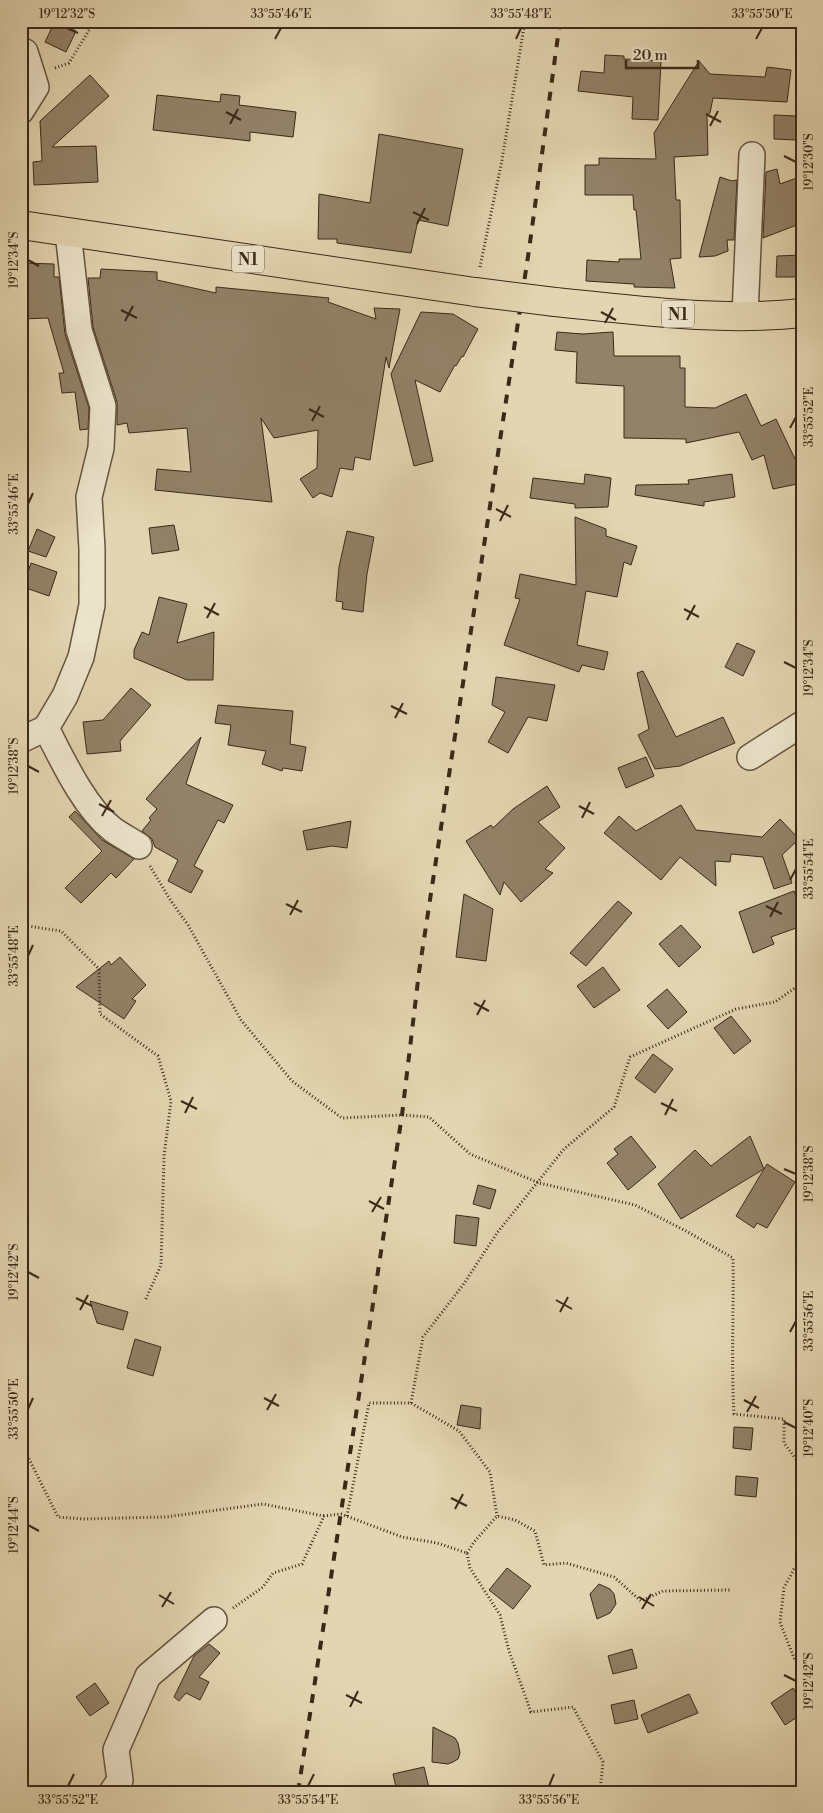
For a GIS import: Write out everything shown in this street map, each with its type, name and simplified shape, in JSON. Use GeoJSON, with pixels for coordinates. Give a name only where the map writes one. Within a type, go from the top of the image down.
{"type":"FeatureCollection","features":[{"type":"Feature","properties":{"kind":"highway","name":"N1"},"geometry":{"type":"LineString","coordinates":[[21,225],[475,292],[555,302],[695,316],[802,313]]}},
{"type":"Feature","properties":{"kind":"street"},"geometry":{"type":"LineString","coordinates":[[21,50],[25,52],[36,87],[21,111]]}},
{"type":"Feature","properties":{"kind":"street"},"geometry":{"type":"LineString","coordinates":[[745,316],[752,156]]}},
{"type":"Feature","properties":{"kind":"street"},"geometry":{"type":"LineString","coordinates":[[21,740],[46,728],[65,696],[81,657],[92,605],[92,549],[89,497],[101,448],[103,406],[79,330],[68,232]]}},
{"type":"Feature","properties":{"kind":"street"},"geometry":{"type":"LineString","coordinates":[[750,758],[802,724]]}},
{"type":"Feature","properties":{"kind":"street"},"geometry":{"type":"LineString","coordinates":[[46,728],[65,766],[89,804],[111,828],[139,846]]}},
{"type":"Feature","properties":{"kind":"street"},"geometry":{"type":"LineString","coordinates":[[112,1792],[120,1780],[116,1750],[148,1676],[214,1620]]}},
{"type":"Feature","properties":{"kind":"path"},"geometry":{"type":"LineString","coordinates":[[36,87],[46,72],[69,63],[91,27],[113,21]]}},
{"type":"Feature","properties":{"kind":"path"},"geometry":{"type":"LineString","coordinates":[[475,292],[502,160],[525,21]]}},
{"type":"Feature","properties":{"kind":"path"},"geometry":{"type":"LineString","coordinates":[[139,846],[171,901],[188,925],[241,1020],[292,1081],[342,1118],[402,1115],[429,1117],[470,1154],[539,1183],[635,1205],[733,1258],[732,1368],[734,1414],[784,1419],[784,1444],[802,1467]]}},
{"type":"Feature","properties":{"kind":"path"},"geometry":{"type":"LineString","coordinates":[[21,925],[61,931],[99,968],[100,1014],[158,1056],[171,1100],[164,1156],[161,1265],[145,1301]]}},
{"type":"Feature","properties":{"kind":"path"},"geometry":{"type":"LineString","coordinates":[[411,1403],[423,1337],[463,1285],[498,1234],[564,1149],[614,1107],[630,1057],[736,1010],[775,1002],[802,983]]}},
{"type":"Feature","properties":{"kind":"path"},"geometry":{"type":"LineString","coordinates":[[348,1516],[369,1403],[411,1403],[459,1431],[490,1472],[497,1516]]}},
{"type":"Feature","properties":{"kind":"path"},"geometry":{"type":"LineString","coordinates":[[21,1444],[58,1517],[83,1519],[165,1517],[263,1504],[324,1516],[341,1514],[402,1537],[437,1543],[467,1553]]}},
{"type":"Feature","properties":{"kind":"path"},"geometry":{"type":"LineString","coordinates":[[214,1620],[263,1587],[273,1573],[302,1564],[324,1516]]}},
{"type":"Feature","properties":{"kind":"path"},"geometry":{"type":"LineString","coordinates":[[497,1516],[467,1553],[470,1568],[500,1615],[509,1651],[531,1712],[573,1707],[603,1762],[600,1792]]}},
{"type":"Feature","properties":{"kind":"path"},"geometry":{"type":"LineString","coordinates":[[497,1516],[515,1520],[535,1532],[544,1565],[566,1563],[614,1577],[641,1601],[662,1592],[730,1590]]}},
{"type":"Feature","properties":{"kind":"path"},"geometry":{"type":"LineString","coordinates":[[802,1562],[794,1569],[784,1588],[780,1622],[794,1658],[802,1670]]}},
{"type":"Feature","properties":{"kind":"building"},"geometry":{"type":"Polygon","coordinates":[[[55,21],[76,31],[66,52],[45,42],[55,21]]]}},
{"type":"Feature","properties":{"kind":"building"},"geometry":{"type":"Polygon","coordinates":[[[605,55],[624,56],[624,59],[661,61],[658,120],[632,119],[633,97],[578,91],[581,71],[604,73],[605,55]]]}},
{"type":"Feature","properties":{"kind":"building"},"geometry":{"type":"Polygon","coordinates":[[[699,61],[710,74],[765,77],[767,67],[791,70],[787,102],[713,98],[710,113],[707,116],[708,155],[674,157],[676,200],[680,200],[681,258],[670,259],[675,288],[634,287],[634,284],[586,281],[587,260],[619,262],[619,259],[641,259],[633,195],[585,195],[585,165],[599,165],[599,158],[656,159],[654,133],[699,61]]]}},
{"type":"Feature","properties":{"kind":"building"},"geometry":{"type":"Polygon","coordinates":[[[90,75],[109,96],[52,147],[96,146],[98,182],[34,185],[33,162],[42,161],[40,121],[90,75]]]}},
{"type":"Feature","properties":{"kind":"building"},"geometry":{"type":"Polygon","coordinates":[[[221,94],[240,96],[239,105],[296,112],[293,137],[250,132],[250,141],[153,130],[157,95],[220,102],[221,94]]]}},
{"type":"Feature","properties":{"kind":"building"},"geometry":{"type":"Polygon","coordinates":[[[774,115],[797,116],[796,140],[774,139],[774,115]]]}},
{"type":"Feature","properties":{"kind":"building"},"geometry":{"type":"Polygon","coordinates":[[[379,134],[463,149],[448,226],[418,220],[411,253],[337,243],[337,239],[318,239],[319,194],[370,203],[379,134]]]}},
{"type":"Feature","properties":{"kind":"building"},"geometry":{"type":"Polygon","coordinates":[[[777,169],[780,184],[802,176],[802,223],[763,238],[766,172],[777,169]]]}},
{"type":"Feature","properties":{"kind":"building"},"geometry":{"type":"Polygon","coordinates":[[[720,177],[732,181],[737,180],[734,240],[727,240],[728,251],[715,256],[699,257],[720,177]]]}},
{"type":"Feature","properties":{"kind":"building"},"geometry":{"type":"Polygon","coordinates":[[[802,255],[802,277],[776,277],[777,256],[802,255]]]}},
{"type":"Feature","properties":{"kind":"building"},"geometry":{"type":"Polygon","coordinates":[[[21,263],[54,264],[54,277],[59,277],[65,334],[89,408],[88,429],[80,430],[75,392],[62,393],[59,373],[64,373],[48,318],[21,319],[21,263]]]}},
{"type":"Feature","properties":{"kind":"building"},"geometry":{"type":"Polygon","coordinates":[[[101,269],[157,272],[157,280],[216,293],[216,287],[329,298],[328,302],[376,319],[374,308],[400,309],[389,368],[386,357],[370,460],[355,457],[353,470],[340,468],[332,497],[320,493],[313,498],[300,479],[317,468],[318,430],[274,438],[261,418],[272,502],[155,490],[157,469],[191,472],[187,428],[129,433],[127,423],[117,425],[117,402],[93,327],[88,278],[100,278],[101,269]]]}},
{"type":"Feature","properties":{"kind":"building"},"geometry":{"type":"Polygon","coordinates":[[[421,312],[453,314],[478,329],[463,357],[455,365],[440,392],[415,380],[433,461],[414,466],[391,374],[421,312]]]}},
{"type":"Feature","properties":{"kind":"building"},"geometry":{"type":"Polygon","coordinates":[[[557,332],[583,334],[613,332],[614,356],[680,356],[680,368],[685,368],[685,407],[715,408],[746,394],[761,426],[776,419],[795,459],[802,457],[802,483],[773,489],[764,455],[752,460],[739,432],[686,443],[686,439],[624,438],[624,386],[576,383],[577,352],[555,350],[557,332]]]}},
{"type":"Feature","properties":{"kind":"building"},"geometry":{"type":"Polygon","coordinates":[[[585,474],[611,478],[608,507],[575,508],[575,504],[530,498],[533,478],[584,484],[585,474]]]}},
{"type":"Feature","properties":{"kind":"building"},"geometry":{"type":"Polygon","coordinates":[[[732,474],[735,497],[704,502],[704,506],[635,495],[636,485],[689,484],[688,480],[732,474]]]}},
{"type":"Feature","properties":{"kind":"building"},"geometry":{"type":"Polygon","coordinates":[[[575,517],[606,529],[606,536],[637,546],[631,565],[624,562],[617,597],[586,591],[577,645],[608,652],[604,670],[582,665],[579,672],[504,645],[520,599],[515,598],[520,574],[576,585],[575,517]]]}},
{"type":"Feature","properties":{"kind":"building"},"geometry":{"type":"Polygon","coordinates":[[[174,525],[179,550],[152,554],[149,528],[174,525]]]}},
{"type":"Feature","properties":{"kind":"building"},"geometry":{"type":"Polygon","coordinates":[[[37,529],[55,537],[46,557],[28,551],[37,529]]]}},
{"type":"Feature","properties":{"kind":"building"},"geometry":{"type":"Polygon","coordinates":[[[347,531],[374,537],[367,574],[363,612],[342,609],[343,602],[336,601],[339,567],[347,531]]]}},
{"type":"Feature","properties":{"kind":"building"},"geometry":{"type":"Polygon","coordinates":[[[31,563],[57,572],[49,596],[23,587],[31,563]]]}},
{"type":"Feature","properties":{"kind":"building"},"geometry":{"type":"Polygon","coordinates":[[[159,597],[187,604],[177,643],[214,632],[213,680],[187,680],[134,658],[134,650],[142,632],[149,635],[159,597]]]}},
{"type":"Feature","properties":{"kind":"building"},"geometry":{"type":"Polygon","coordinates":[[[737,643],[755,651],[743,676],[725,667],[737,643]]]}},
{"type":"Feature","properties":{"kind":"building"},"geometry":{"type":"Polygon","coordinates":[[[643,671],[676,737],[723,717],[735,743],[680,766],[655,769],[638,735],[649,729],[637,673],[643,671]]]}},
{"type":"Feature","properties":{"kind":"building"},"geometry":{"type":"Polygon","coordinates":[[[496,677],[555,685],[547,721],[528,717],[508,753],[488,742],[505,712],[492,705],[496,677]]]}},
{"type":"Feature","properties":{"kind":"building"},"geometry":{"type":"Polygon","coordinates":[[[131,688],[151,705],[120,741],[121,751],[87,754],[83,722],[103,720],[131,688]]]}},
{"type":"Feature","properties":{"kind":"building"},"geometry":{"type":"Polygon","coordinates":[[[218,705],[293,711],[290,744],[306,747],[302,771],[283,768],[282,771],[262,764],[266,751],[228,745],[231,725],[215,723],[218,705]]]}},
{"type":"Feature","properties":{"kind":"building"},"geometry":{"type":"Polygon","coordinates":[[[201,737],[186,784],[233,805],[224,823],[218,820],[194,866],[203,871],[191,893],[168,881],[178,860],[155,847],[152,839],[142,831],[151,820],[149,818],[157,809],[146,799],[201,737]]]}},
{"type":"Feature","properties":{"kind":"building"},"geometry":{"type":"Polygon","coordinates":[[[646,757],[654,776],[626,788],[618,768],[646,757]]]}},
{"type":"Feature","properties":{"kind":"building"},"geometry":{"type":"Polygon","coordinates":[[[547,786],[560,807],[538,822],[565,848],[545,869],[553,873],[521,902],[504,882],[500,895],[466,841],[491,825],[493,828],[513,809],[547,786]]]}},
{"type":"Feature","properties":{"kind":"building"},"geometry":{"type":"Polygon","coordinates":[[[681,805],[696,830],[762,837],[780,819],[799,839],[782,855],[792,883],[774,889],[763,857],[731,854],[730,862],[715,861],[716,886],[680,857],[661,880],[604,833],[619,816],[636,831],[681,805]]]}},
{"type":"Feature","properties":{"kind":"building"},"geometry":{"type":"Polygon","coordinates":[[[75,811],[102,840],[134,859],[116,878],[111,873],[81,903],[65,888],[102,851],[69,817],[75,811]]]}},
{"type":"Feature","properties":{"kind":"building"},"geometry":{"type":"Polygon","coordinates":[[[351,821],[347,848],[332,846],[307,850],[303,831],[351,821]]]}},
{"type":"Feature","properties":{"kind":"building"},"geometry":{"type":"Polygon","coordinates":[[[794,891],[802,913],[802,926],[771,937],[774,944],[753,953],[739,912],[794,891]]]}},
{"type":"Feature","properties":{"kind":"building"},"geometry":{"type":"Polygon","coordinates":[[[464,894],[493,909],[486,961],[456,957],[464,894]]]}},
{"type":"Feature","properties":{"kind":"building"},"geometry":{"type":"Polygon","coordinates":[[[618,901],[632,913],[586,966],[570,953],[618,901]]]}},
{"type":"Feature","properties":{"kind":"building"},"geometry":{"type":"Polygon","coordinates":[[[681,925],[701,947],[679,967],[659,944],[681,925]]]}},
{"type":"Feature","properties":{"kind":"building"},"geometry":{"type":"Polygon","coordinates":[[[120,957],[146,985],[132,999],[136,1001],[124,1019],[76,987],[109,961],[111,965],[120,957]]]}},
{"type":"Feature","properties":{"kind":"building"},"geometry":{"type":"Polygon","coordinates":[[[603,967],[620,990],[594,1008],[577,986],[603,967]]]}},
{"type":"Feature","properties":{"kind":"building"},"geometry":{"type":"Polygon","coordinates":[[[667,989],[687,1012],[668,1029],[647,1006],[667,989]]]}},
{"type":"Feature","properties":{"kind":"building"},"geometry":{"type":"Polygon","coordinates":[[[731,1016],[751,1041],[734,1054],[714,1028],[731,1016]]]}},
{"type":"Feature","properties":{"kind":"building"},"geometry":{"type":"Polygon","coordinates":[[[653,1054],[673,1069],[655,1093],[635,1078],[653,1054]]]}},
{"type":"Feature","properties":{"kind":"building"},"geometry":{"type":"Polygon","coordinates":[[[631,1136],[656,1167],[628,1190],[607,1163],[618,1154],[614,1149],[631,1136]]]}},
{"type":"Feature","properties":{"kind":"building"},"geometry":{"type":"Polygon","coordinates":[[[750,1136],[764,1169],[681,1219],[658,1184],[695,1150],[711,1166],[750,1136]]]}},
{"type":"Feature","properties":{"kind":"building"},"geometry":{"type":"Polygon","coordinates":[[[767,1164],[795,1182],[767,1228],[757,1223],[754,1228],[736,1216],[767,1164]]]}},
{"type":"Feature","properties":{"kind":"building"},"geometry":{"type":"Polygon","coordinates":[[[478,1185],[496,1190],[490,1209],[473,1204],[478,1185]]]}},
{"type":"Feature","properties":{"kind":"building"},"geometry":{"type":"Polygon","coordinates":[[[456,1215],[479,1218],[476,1246],[454,1243],[456,1215]]]}},
{"type":"Feature","properties":{"kind":"building"},"geometry":{"type":"Polygon","coordinates":[[[90,1301],[128,1312],[123,1330],[97,1323],[90,1301]]]}},
{"type":"Feature","properties":{"kind":"building"},"geometry":{"type":"Polygon","coordinates":[[[135,1339],[161,1347],[153,1376],[127,1368],[135,1339]]]}},
{"type":"Feature","properties":{"kind":"building"},"geometry":{"type":"Polygon","coordinates":[[[461,1405],[481,1408],[480,1429],[457,1425],[461,1405]]]}},
{"type":"Feature","properties":{"kind":"building"},"geometry":{"type":"Polygon","coordinates":[[[734,1427],[753,1428],[751,1450],[733,1448],[734,1427]]]}},
{"type":"Feature","properties":{"kind":"building"},"geometry":{"type":"Polygon","coordinates":[[[736,1476],[758,1478],[756,1497],[735,1495],[736,1476]]]}},
{"type":"Feature","properties":{"kind":"building"},"geometry":{"type":"Polygon","coordinates":[[[507,1568],[531,1586],[513,1609],[489,1590],[507,1568]]]}},
{"type":"Feature","properties":{"kind":"building"},"geometry":{"type":"Polygon","coordinates":[[[599,1584],[610,1589],[614,1594],[616,1604],[610,1613],[597,1619],[590,1594],[599,1584]]]}},
{"type":"Feature","properties":{"kind":"building"},"geometry":{"type":"Polygon","coordinates":[[[209,1644],[220,1653],[199,1677],[209,1682],[200,1700],[186,1693],[179,1701],[174,1697],[194,1656],[209,1644]]]}},
{"type":"Feature","properties":{"kind":"building"},"geometry":{"type":"Polygon","coordinates":[[[632,1649],[637,1668],[613,1674],[608,1656],[632,1649]]]}},
{"type":"Feature","properties":{"kind":"building"},"geometry":{"type":"Polygon","coordinates":[[[95,1683],[109,1703],[90,1716],[76,1697],[95,1683]]]}},
{"type":"Feature","properties":{"kind":"building"},"geometry":{"type":"Polygon","coordinates":[[[793,1688],[802,1702],[802,1714],[785,1725],[771,1703],[793,1688]]]}},
{"type":"Feature","properties":{"kind":"building"},"geometry":{"type":"Polygon","coordinates":[[[689,1694],[698,1713],[648,1733],[641,1715],[689,1694]]]}},
{"type":"Feature","properties":{"kind":"building"},"geometry":{"type":"Polygon","coordinates":[[[634,1700],[638,1719],[615,1724],[611,1705],[634,1700]]]}},
{"type":"Feature","properties":{"kind":"building"},"geometry":{"type":"Polygon","coordinates":[[[433,1727],[455,1738],[460,1753],[458,1759],[448,1764],[432,1762],[433,1727]]]}},
{"type":"Feature","properties":{"kind":"building"},"geometry":{"type":"Polygon","coordinates":[[[424,1767],[430,1792],[397,1792],[393,1774],[424,1767]]]}},
{"type":"Feature","properties":{"kind":"railway"},"geometry":{"type":"LineString","coordinates":[[298,1792],[402,1115],[419,972],[529,250],[560,21]]}}]}
